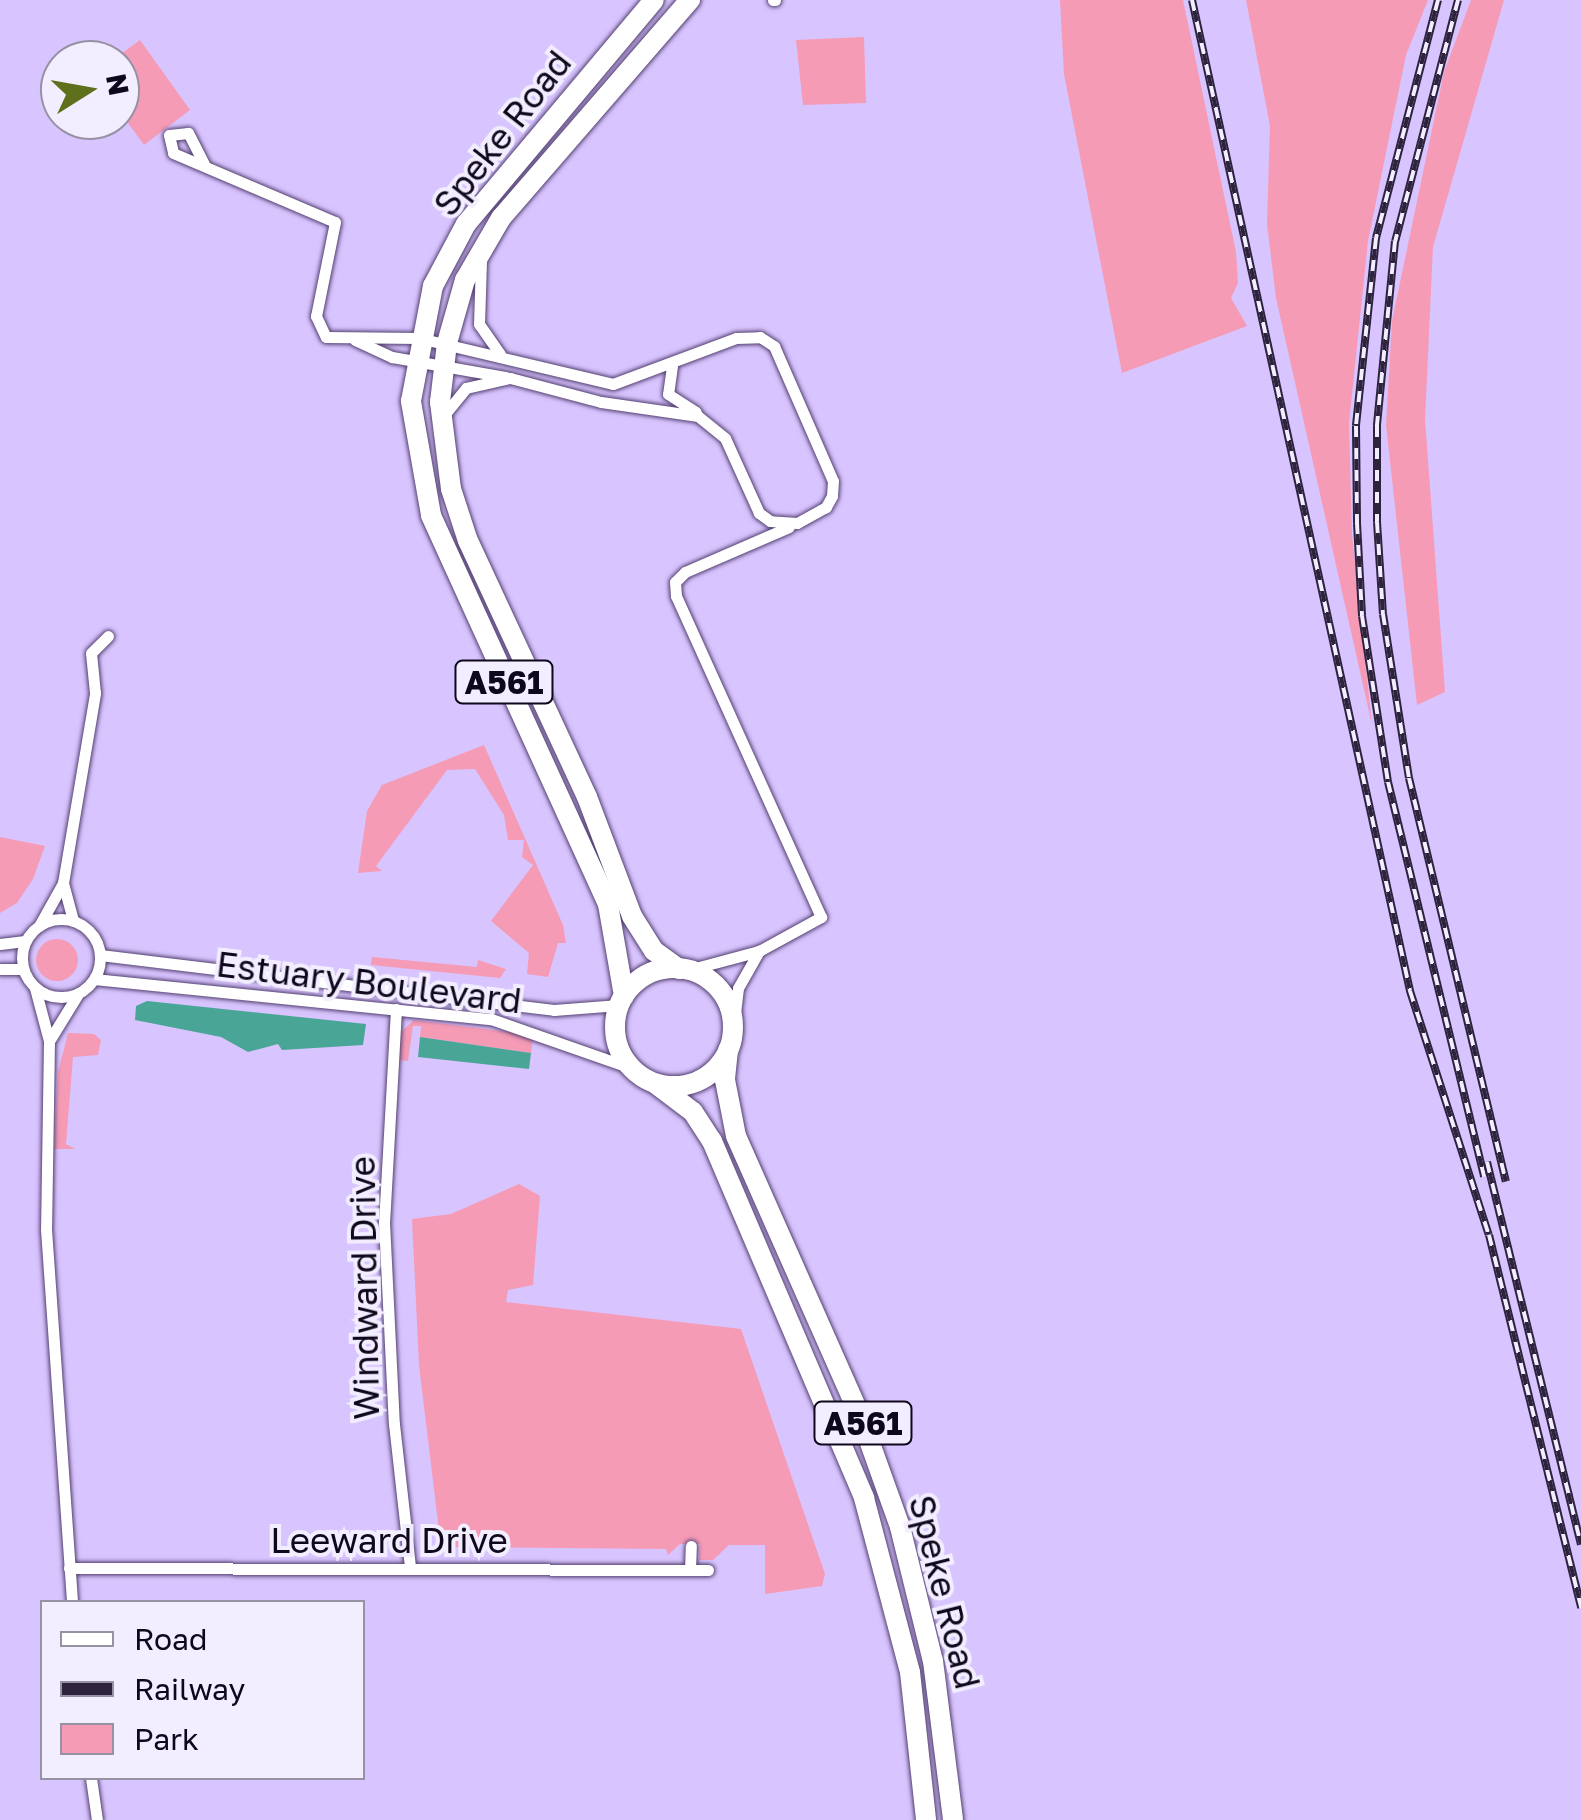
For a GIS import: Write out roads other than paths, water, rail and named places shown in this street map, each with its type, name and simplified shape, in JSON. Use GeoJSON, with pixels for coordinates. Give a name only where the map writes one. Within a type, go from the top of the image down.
{"type":"FeatureCollection","features":[{"type":"Feature","properties":{"kind":"highway","name":"Speke Road"},"geometry":{"type":"LineString","coordinates":[[684,969],[654,951],[632,916],[587,797],[468,541],[442,419],[447,343],[466,280],[482,251],[543,166],[690,0]]}},
{"type":"Feature","properties":{"kind":"highway","name":"Speke Road"},"geometry":{"type":"LineString","coordinates":[[622,1000],[608,904],[432,515],[417,461],[413,385],[419,338],[433,286],[466,224],[652,2]]}},
{"type":"Feature","properties":{"kind":"highway"},"geometry":{"type":"LineString","coordinates":[[622,1000],[648,974],[684,969]]}},
{"type":"Feature","properties":{"kind":"highway","name":"A561"},"geometry":{"type":"LineString","coordinates":[[684,969],[721,992],[731,1040]]}},
{"type":"Feature","properties":{"kind":"highway","name":"A561"},"geometry":{"type":"LineString","coordinates":[[622,1000],[616,1038],[631,1068],[656,1084]]}},
{"type":"Feature","properties":{"kind":"highway","name":"Speke Road"},"geometry":{"type":"LineString","coordinates":[[731,1040],[725,1080],[736,1136],[874,1452],[925,1621],[954,1818]]}},
{"type":"Feature","properties":{"kind":"highway"},"geometry":{"type":"LineString","coordinates":[[656,1084],[690,1084],[731,1040]]}},
{"type":"Feature","properties":{"kind":"highway","name":"Speke Road"},"geometry":{"type":"LineString","coordinates":[[656,1084],[693,1112],[712,1141],[850,1460],[896,1602],[919,1728],[926,1820]]}},
{"type":"Feature","properties":{"kind":"highway"},"geometry":{"type":"LineString","coordinates":[[850,1460],[874,1452]]}},
{"type":"Feature","properties":{"kind":"street"},"geometry":{"type":"LineString","coordinates":[[204,164],[335,222],[318,326],[326,337],[419,338],[613,384],[672,366],[736,338],[760,337],[774,346],[832,481],[826,507],[675,582],[676,596],[821,917],[759,951],[684,969]]}},
{"type":"Feature","properties":{"kind":"street"},"geometry":{"type":"LineString","coordinates":[[482,251],[480,324],[488,344],[508,360]]}},
{"type":"Feature","properties":{"kind":"street"},"geometry":{"type":"LineString","coordinates":[[351,338],[416,362],[510,378],[601,402],[698,416]]}},
{"type":"Feature","properties":{"kind":"street"},"geometry":{"type":"LineString","coordinates":[[392,356],[413,385]]}},
{"type":"Feature","properties":{"kind":"street"},"geometry":{"type":"LineString","coordinates":[[672,366],[668,394],[725,438],[759,512],[759,540]]}},
{"type":"Feature","properties":{"kind":"street"},"geometry":{"type":"LineString","coordinates":[[442,419],[466,388],[510,378]]}},
{"type":"Feature","properties":{"kind":"street"},"geometry":{"type":"LineString","coordinates":[[759,512],[780,524],[797,523]]}},
{"type":"Feature","properties":{"kind":"street"},"geometry":{"type":"LineString","coordinates":[[72,1600],[46,1228],[49,1042],[35,988],[23,969],[26,941],[64,883],[96,693],[92,653],[108,636]]}},
{"type":"Feature","properties":{"kind":"street"},"geometry":{"type":"LineString","coordinates":[[64,883],[74,922]]}},
{"type":"Feature","properties":{"kind":"street"},"geometry":{"type":"LineString","coordinates":[[38,926],[74,922],[90,932],[100,955],[94,979],[78,994],[49,1042]]}},
{"type":"Feature","properties":{"kind":"street"},"geometry":{"type":"LineString","coordinates":[[0,944],[26,941]]}},
{"type":"Feature","properties":{"kind":"street"},"geometry":{"type":"LineString","coordinates":[[731,1040],[738,988],[759,951]]}},
{"type":"Feature","properties":{"kind":"street","name":"Estuary Boulevard"},"geometry":{"type":"LineString","coordinates":[[100,955],[554,1010],[622,1000]]}},
{"type":"Feature","properties":{"kind":"street"},"geometry":{"type":"LineString","coordinates":[[0,969],[23,969]]}},
{"type":"Feature","properties":{"kind":"street","name":"Estuary Boulevard"},"geometry":{"type":"LineString","coordinates":[[94,979],[396,1009],[527,1027],[631,1068]]}},
{"type":"Feature","properties":{"kind":"street"},"geometry":{"type":"LineString","coordinates":[[35,988],[56,997],[78,994]]}},
{"type":"Feature","properties":{"kind":"street","name":"Windward Drive"},"geometry":{"type":"LineString","coordinates":[[396,1009],[384,1222],[394,1424],[410,1566]]}},
{"type":"Feature","properties":{"kind":"street"},"geometry":{"type":"LineString","coordinates":[[690,1570],[691,1546]]}},
{"type":"Feature","properties":{"kind":"street","name":"Leeward Drive"},"geometry":{"type":"LineString","coordinates":[[68,1568],[410,1566],[708,1570]]}},
{"type":"Feature","properties":{"kind":"street"},"geometry":{"type":"LineString","coordinates":[[91,1780],[96,1820]]}},
{"type":"Feature","properties":{"kind":"railway"},"geometry":{"type":"LineString","coordinates":[[1192,0],[1410,991],[1489,1235],[1581,1608]]}},
{"type":"Feature","properties":{"kind":"railway"},"geometry":{"type":"LineString","coordinates":[[1438,0],[1376,238],[1356,426],[1357,523],[1362,616],[1388,782],[1484,1177]]}},
{"type":"Feature","properties":{"kind":"railway"},"geometry":{"type":"LineString","coordinates":[[1458,0],[1395,241],[1377,426],[1377,522],[1383,614],[1409,778],[1506,1182]]}},
{"type":"Feature","properties":{"kind":"railway"},"geometry":{"type":"LineString","coordinates":[[1487,1162],[1581,1545]]}}]}
